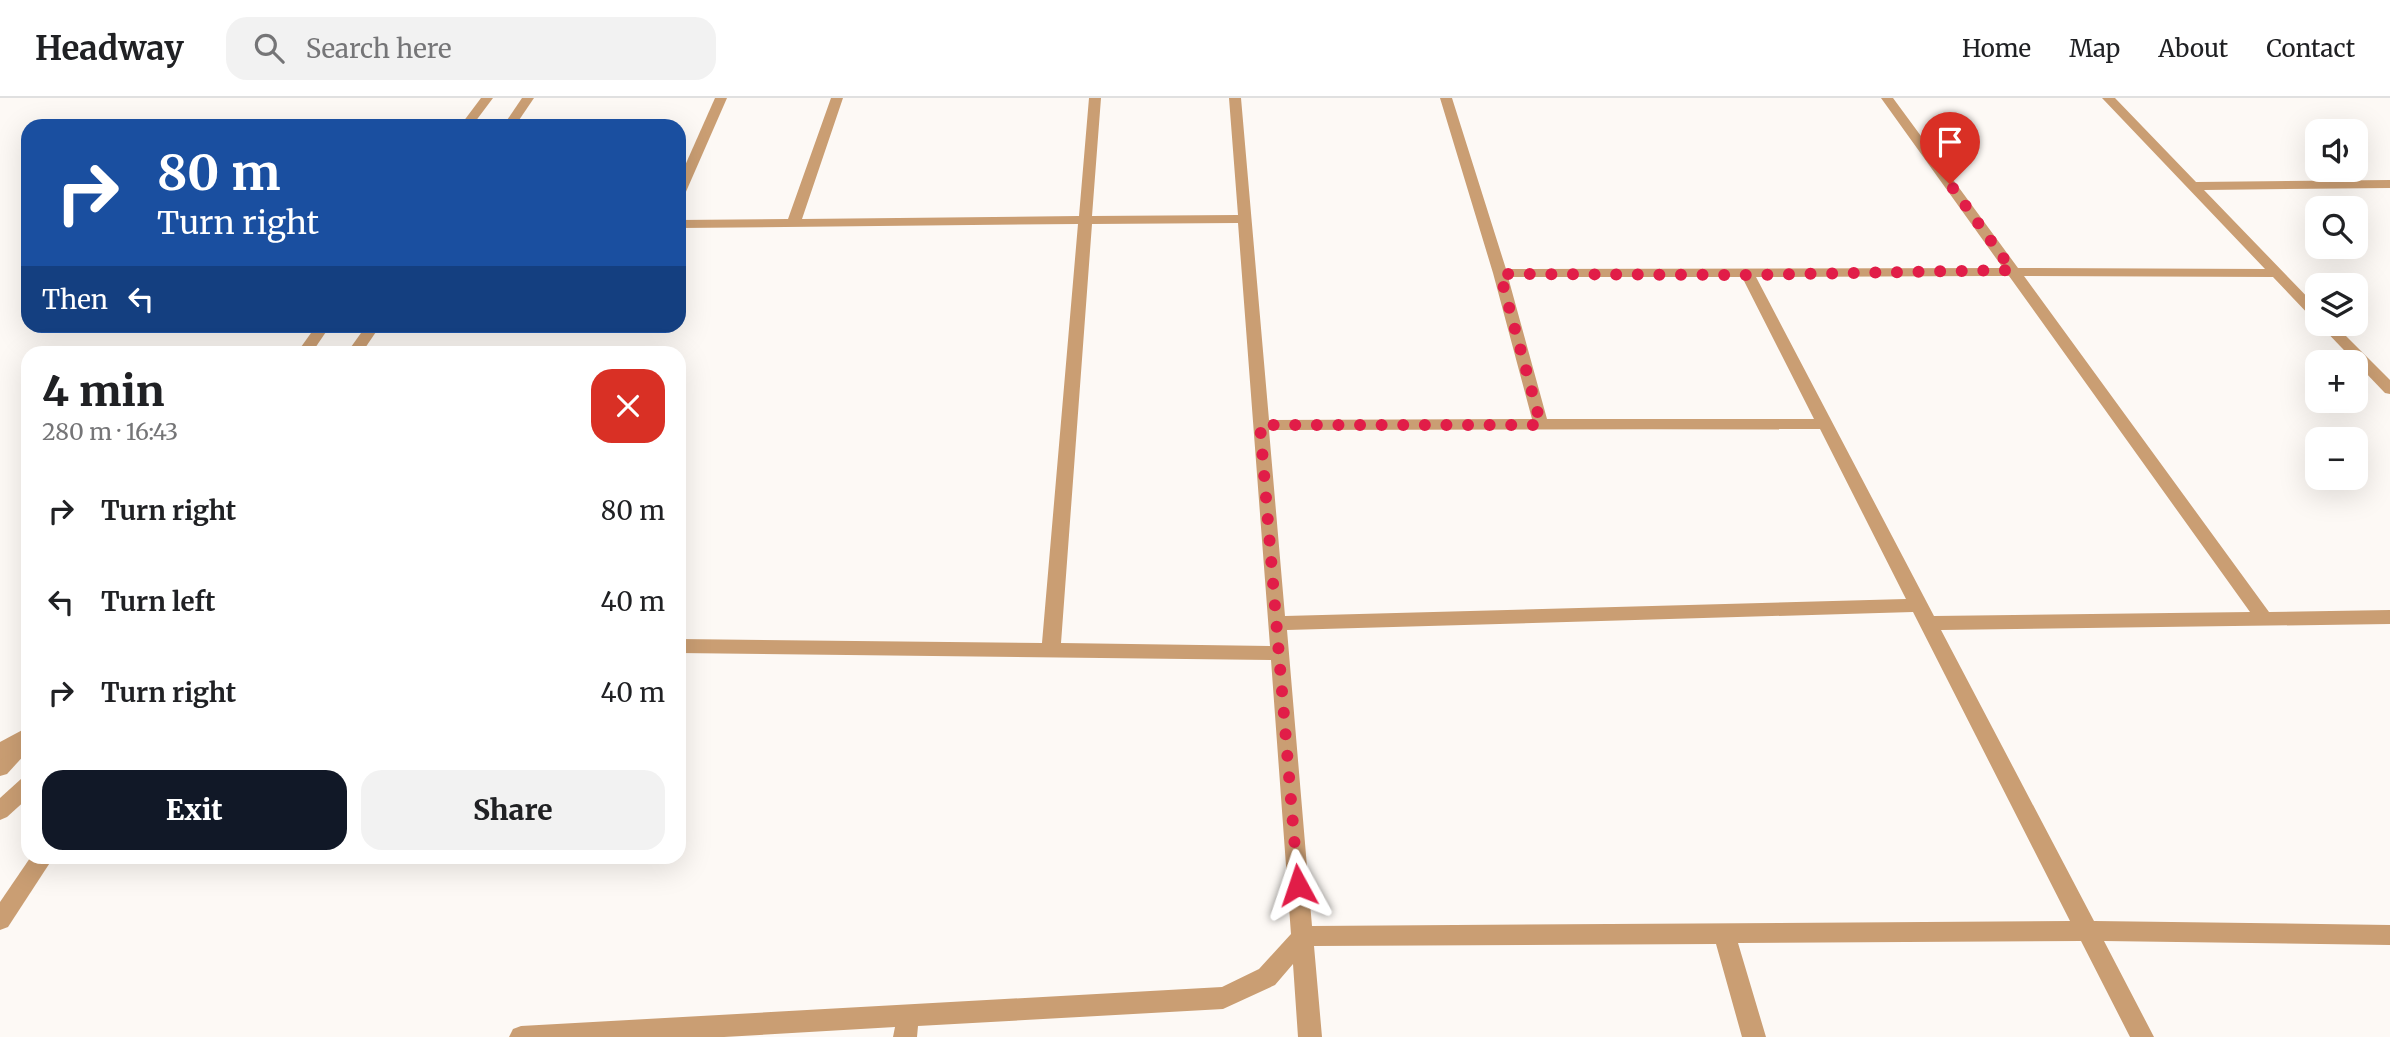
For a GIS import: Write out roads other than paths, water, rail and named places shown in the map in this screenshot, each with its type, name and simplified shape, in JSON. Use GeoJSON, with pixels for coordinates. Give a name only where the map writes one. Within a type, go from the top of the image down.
{"type":"FeatureCollection","features":[{"type":"Feature","properties":{"kind":"street"},"geometry":{"type":"LineString","coordinates":[[472,119],[487,98]]}},
{"type":"Feature","properties":{"kind":"street"},"geometry":{"type":"LineString","coordinates":[[514,119],[528,98]]}},
{"type":"Feature","properties":{"kind":"street"},"geometry":{"type":"LineString","coordinates":[[686,178],[721,98]]}},
{"type":"Feature","properties":{"kind":"street"},"geometry":{"type":"LineString","coordinates":[[794,222],[837,98]]}},
{"type":"Feature","properties":{"kind":"street"},"geometry":{"type":"LineString","coordinates":[[1051,650],[1088,220],[1095,98]]}},
{"type":"Feature","properties":{"kind":"street"},"geometry":{"type":"LineString","coordinates":[[1235,98],[1310,1037]]}},
{"type":"Feature","properties":{"kind":"street"},"geometry":{"type":"LineString","coordinates":[[1446,98],[1500,274],[1541,425]]}},
{"type":"Feature","properties":{"kind":"street"},"geometry":{"type":"LineString","coordinates":[[1887,98],[2264,618]]}},
{"type":"Feature","properties":{"kind":"street"},"geometry":{"type":"LineString","coordinates":[[2108,98],[2305,303]]}},
{"type":"Feature","properties":{"kind":"street"},"geometry":{"type":"LineString","coordinates":[[2194,186],[2390,184]]}},
{"type":"Feature","properties":{"kind":"street"},"geometry":{"type":"LineString","coordinates":[[686,224],[1244,219]]}},
{"type":"Feature","properties":{"kind":"street"},"geometry":{"type":"LineString","coordinates":[[1500,274],[1748,275],[2012,270],[2276,273]]}},
{"type":"Feature","properties":{"kind":"street"},"geometry":{"type":"LineString","coordinates":[[1748,275],[2142,1037]]}},
{"type":"Feature","properties":{"kind":"street"},"geometry":{"type":"LineString","coordinates":[[2338,336],[2390,388]]}},
{"type":"Feature","properties":{"kind":"street"},"geometry":{"type":"LineString","coordinates":[[1260,425],[1825,424]]}},
{"type":"Feature","properties":{"kind":"street"},"geometry":{"type":"LineString","coordinates":[[1275,623],[1919,605]]}},
{"type":"Feature","properties":{"kind":"street"},"geometry":{"type":"LineString","coordinates":[[1929,622],[2390,617]]}},
{"type":"Feature","properties":{"kind":"street"},"geometry":{"type":"LineString","coordinates":[[686,646],[1278,653]]}},
{"type":"Feature","properties":{"kind":"street"},"geometry":{"type":"LineString","coordinates":[[0,752],[21,741]]}},
{"type":"Feature","properties":{"kind":"street"},"geometry":{"type":"LineString","coordinates":[[0,768],[21,745]]}},
{"type":"Feature","properties":{"kind":"street"},"geometry":{"type":"LineString","coordinates":[[0,811],[21,792]]}},
{"type":"Feature","properties":{"kind":"street"},"geometry":{"type":"LineString","coordinates":[[0,920],[38,864]]}},
{"type":"Feature","properties":{"kind":"street"},"geometry":{"type":"LineString","coordinates":[[520,1037],[906,1027],[1223,998],[1267,977],[1303,936],[2089,931],[2390,935]]}},
{"type":"Feature","properties":{"kind":"street"},"geometry":{"type":"LineString","coordinates":[[1724,934],[1754,1037]]}}]}
